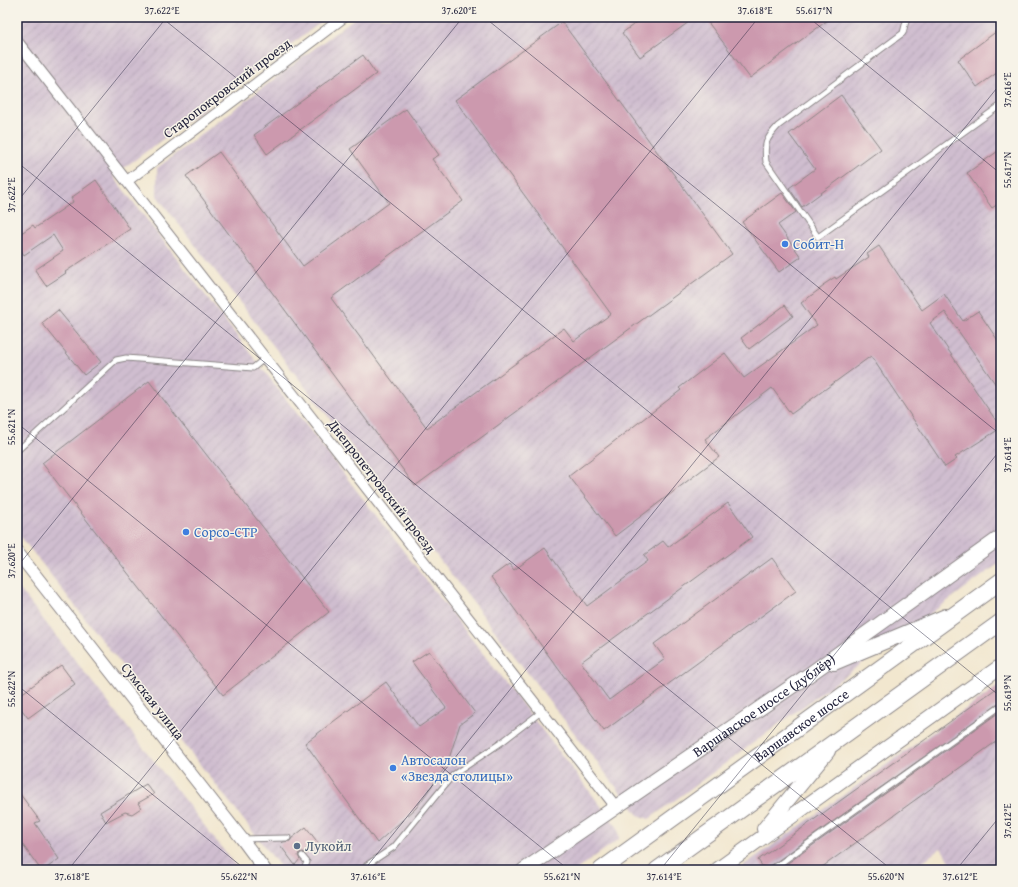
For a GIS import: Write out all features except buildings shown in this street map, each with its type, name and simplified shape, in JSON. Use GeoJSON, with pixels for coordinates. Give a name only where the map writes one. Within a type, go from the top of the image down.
{"type":"FeatureCollection","features":[{"type":"Feature","properties":{"kind":"main road","name":"Варшавское шоссе (дублёр)"},"geometry":{"type":"LineString","coordinates":[[524,870],[810,674],[1001,537]]}},
{"type":"Feature","properties":{"kind":"main road","name":"Варшавское шоссе"},"geometry":{"type":"LineString","coordinates":[[601,870],[1001,581]]}},
{"type":"Feature","properties":{"kind":"main road"},"geometry":{"type":"LineString","coordinates":[[810,674],[963,609]]}},
{"type":"Feature","properties":{"kind":"main road"},"geometry":{"type":"LineString","coordinates":[[657,870],[1001,622]]}},
{"type":"Feature","properties":{"kind":"main road"},"geometry":{"type":"LineString","coordinates":[[717,870],[1001,666]]}},
{"type":"Feature","properties":{"kind":"main road"},"geometry":{"type":"LineString","coordinates":[[752,844],[834,742]]}},
{"type":"Feature","properties":{"kind":"street","name":"Старопокровский проезд"},"geometry":{"type":"LineString","coordinates":[[127,181],[344,17]]}},
{"type":"Feature","properties":{"kind":"street","name":"Днепропетровский проезд"},"geometry":{"type":"LineString","coordinates":[[17,41],[616,807]]}},
{"type":"Feature","properties":{"kind":"street","name":"Сумская улица"},"geometry":{"type":"LineString","coordinates":[[17,552],[265,870]]}},
{"type":"Feature","properties":{"kind":"lane"},"geometry":{"type":"LineString","coordinates":[[907,17],[904,34],[778,126],[769,136],[764,147],[766,162],[818,237],[1001,105]]}},
{"type":"Feature","properties":{"kind":"lane"},"geometry":{"type":"LineString","coordinates":[[17,451],[116,360],[126,358],[253,368],[265,358]]}},
{"type":"Feature","properties":{"kind":"lane"},"geometry":{"type":"LineString","coordinates":[[771,870],[1001,706]]}},
{"type":"Feature","properties":{"kind":"lane"},"geometry":{"type":"LineString","coordinates":[[367,865],[394,847],[453,775],[502,742],[541,712]]}},
{"type":"Feature","properties":{"kind":"lane"},"geometry":{"type":"LineString","coordinates":[[242,839],[288,838]]}},
{"type":"Feature","properties":{"kind":"lane"},"geometry":{"type":"LineString","coordinates":[[302,856],[307,862],[304,870]]}},
{"type":"Feature","properties":{"kind":"shaded area"},"geometry":{"type":"Polygon","coordinates":[[[17,17],[328,17],[113,176],[618,828],[619,839],[576,870],[283,870],[17,532],[17,17]]]}},
{"type":"Feature","properties":{"kind":"shaded area"},"geometry":{"type":"Polygon","coordinates":[[[356,17],[1001,17],[1001,562],[649,819],[638,815],[157,196],[157,168],[356,17]]]}},
{"type":"Feature","properties":{"kind":"shaded area"},"geometry":{"type":"Polygon","coordinates":[[[17,586],[239,870],[17,870],[17,586]]]}},
{"type":"Feature","properties":{"kind":"shaded area"},"geometry":{"type":"Polygon","coordinates":[[[1001,684],[1001,870],[956,870],[941,848],[911,870],[737,870],[1001,684]]]}},
{"type":"Feature","properties":{"kind":"place","name":"Собит-Н"},"geometry":{"type":"Point","coordinates":[785,244]}},
{"type":"Feature","properties":{"kind":"place","name":"Сорсо-СТР"},"geometry":{"type":"Point","coordinates":[186,532]}},
{"type":"Feature","properties":{"kind":"place","name":"Автосалон «Звезда столицы»"},"geometry":{"type":"Point","coordinates":[393,768]}},
{"type":"Feature","properties":{"kind":"place","name":"Лукойл"},"geometry":{"type":"Point","coordinates":[297,846]}}]}
